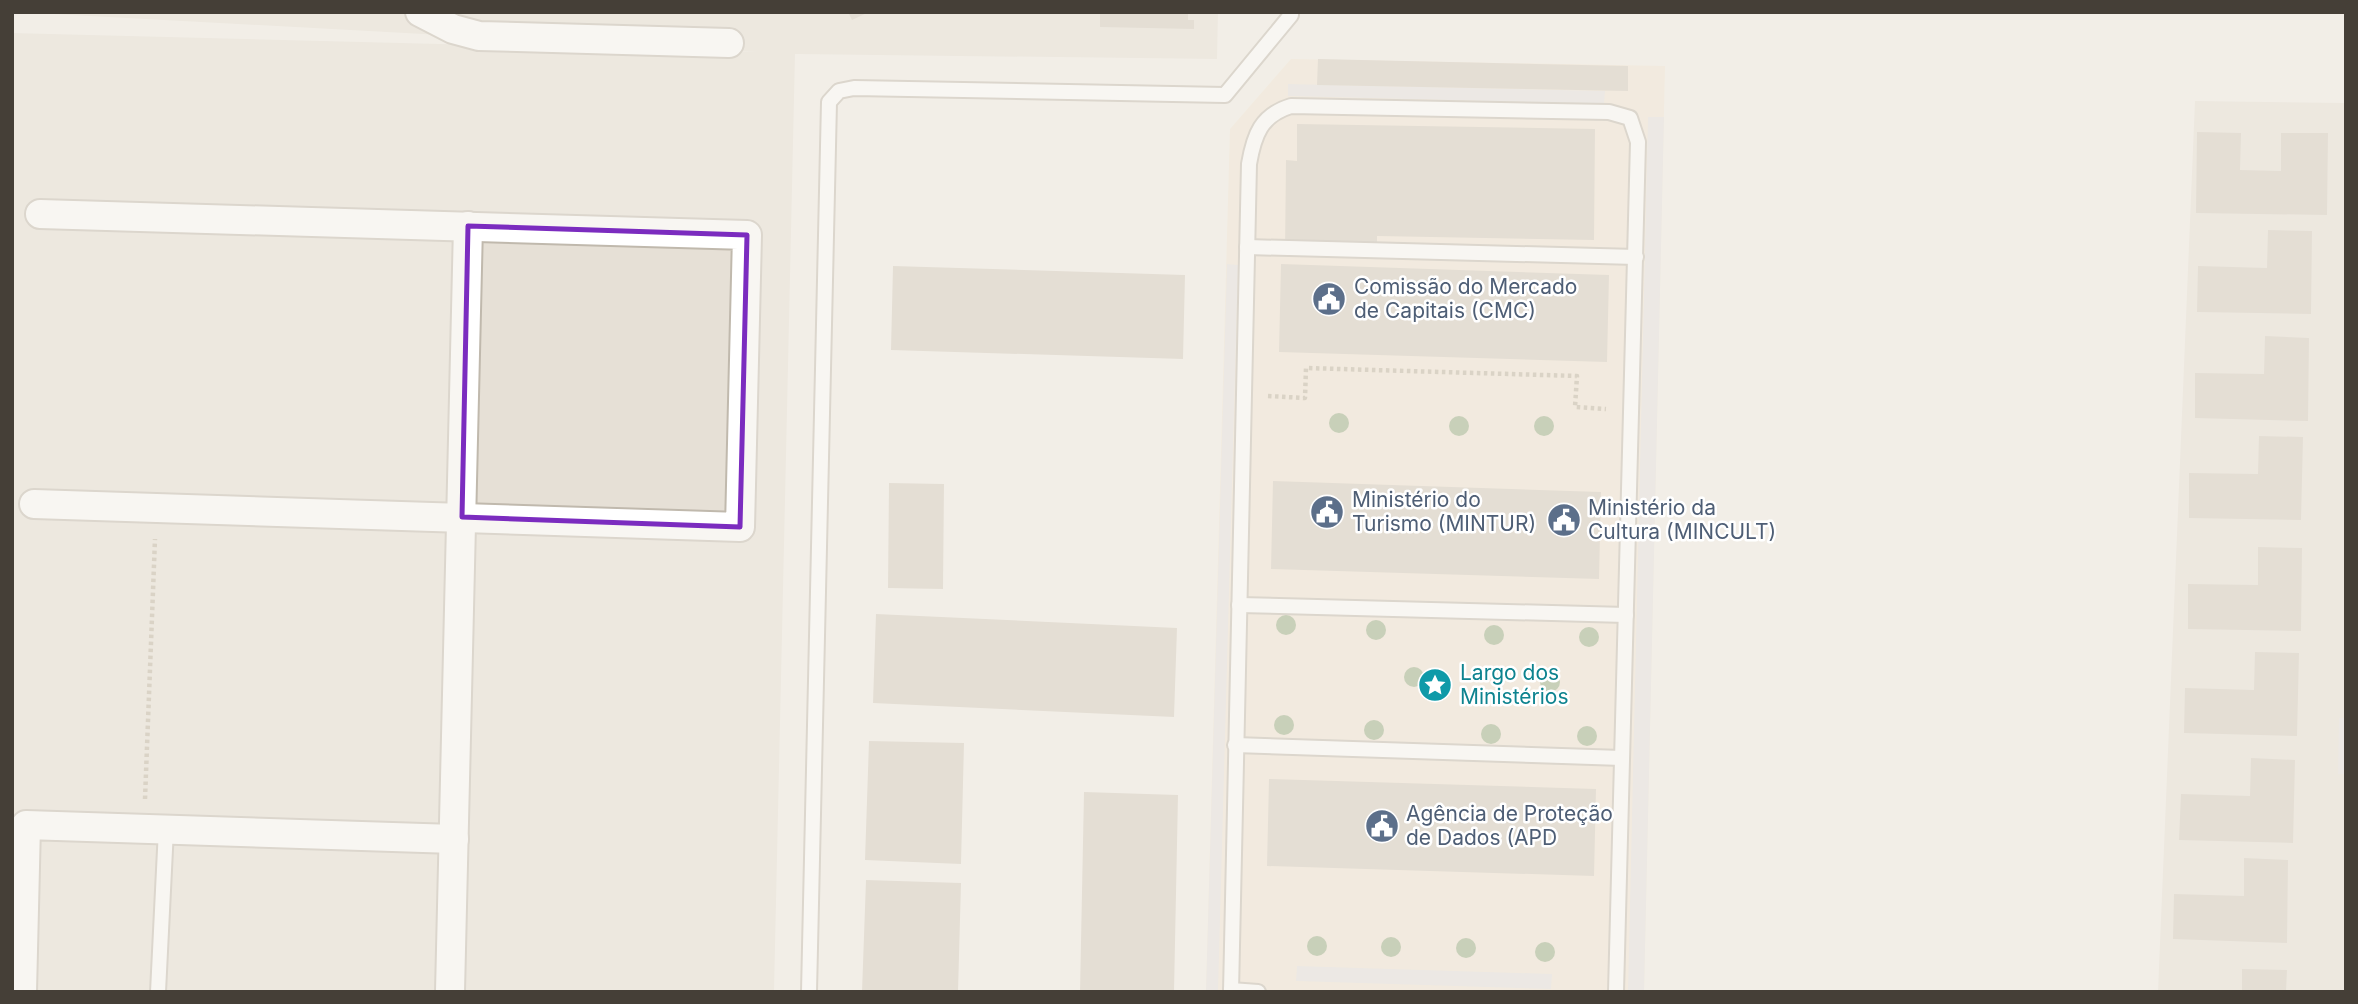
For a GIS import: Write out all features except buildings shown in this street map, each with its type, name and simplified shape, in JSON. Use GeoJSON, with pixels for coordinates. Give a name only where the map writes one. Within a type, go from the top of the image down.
{"type":"FeatureCollection","features":[{"type":"Feature","properties":{"kind":"street"},"geometry":{"type":"LineString","coordinates":[[420,12],[453,29],[479,36],[729,43]]}},
{"type":"Feature","properties":{"kind":"street"},"geometry":{"type":"LineString","coordinates":[[34,504],[740,527],[747,235],[40,214]]}},
{"type":"Feature","properties":{"kind":"street"},"geometry":{"type":"LineString","coordinates":[[450,992],[468,226]]}},
{"type":"Feature","properties":{"kind":"street"},"geometry":{"type":"LineString","coordinates":[[22,992],[26,825],[454,839]]}},
{"type":"Feature","properties":{"kind":"lane"},"geometry":{"type":"LineString","coordinates":[[809,992],[829,102],[839,91],[854,88],[1225,94],[1291,12]]}},
{"type":"Feature","properties":{"kind":"lane"},"geometry":{"type":"LineString","coordinates":[[1258,992],[1231,991],[1249,164],[1252,146],[1261,124],[1275,111],[1291,106],[1609,112],[1630,118],[1638,142],[1616,992]]}},
{"type":"Feature","properties":{"kind":"lane"},"geometry":{"type":"LineString","coordinates":[[1247,247],[1636,257]]}},
{"type":"Feature","properties":{"kind":"lane"},"geometry":{"type":"LineString","coordinates":[[1239,605],[1626,615]]}},
{"type":"Feature","properties":{"kind":"lane"},"geometry":{"type":"LineString","coordinates":[[1235,745],[1622,758]]}},
{"type":"Feature","properties":{"kind":"lane"},"geometry":{"type":"LineString","coordinates":[[155,828],[158,992]]}},
{"type":"Feature","properties":{"kind":"path"},"geometry":{"type":"LineString","coordinates":[[1244,395],[1305,398],[1306,368],[1577,376],[1575,407]]}},
{"type":"Feature","properties":{"kind":"path"},"geometry":{"type":"LineString","coordinates":[[155,828],[156,508]]}},
{"type":"Feature","properties":{"kind":"highlighted area"},"geometry":{"type":"Polygon","coordinates":[[[468,226],[747,235],[740,527],[462,517],[468,226]]]}},
{"type":"Feature","properties":{"kind":"shaded area"},"geometry":{"type":"Polygon","coordinates":[[[16,12],[1218,12],[1217,59],[795,54],[774,992],[12,992],[12,33],[757,52],[16,12]]]}},
{"type":"Feature","properties":{"kind":"shaded area"},"geometry":{"type":"Polygon","coordinates":[[[1291,59],[1665,66],[1644,992],[1206,992],[1230,129],[1291,59]]]}},
{"type":"Feature","properties":{"kind":"shaded area"},"geometry":{"type":"Polygon","coordinates":[[[1288,84],[1605,91],[1604,104],[1288,96],[1288,84]]]}},
{"type":"Feature","properties":{"kind":"shaded area"},"geometry":{"type":"Polygon","coordinates":[[[2195,101],[2346,103],[2346,992],[2158,992],[2195,101]]]}},
{"type":"Feature","properties":{"kind":"shaded area"},"geometry":{"type":"Polygon","coordinates":[[[1648,117],[1664,117],[1644,992],[1628,992],[1648,117]]]}},
{"type":"Feature","properties":{"kind":"shaded area"},"geometry":{"type":"Polygon","coordinates":[[[1227,264],[1238,265],[1218,992],[1206,992],[1227,264]]]}},
{"type":"Feature","properties":{"kind":"shaded area"},"geometry":{"type":"Polygon","coordinates":[[[2339,718],[2346,718],[2346,774],[2338,774],[2339,718]]]}},
{"type":"Feature","properties":{"kind":"shaded area"},"geometry":{"type":"Polygon","coordinates":[[[1297,966],[1552,974],[1551,989],[1296,981],[1297,966]]]}},
{"type":"Feature","properties":{"kind":"place","name":"Comissão do Mercado de Capitais (CMC)"},"geometry":{"type":"Point","coordinates":[1329,299]}},
{"type":"Feature","properties":{"kind":"place","name":"Ministério do Turismo (MINTUR)"},"geometry":{"type":"Point","coordinates":[1327,512]}},
{"type":"Feature","properties":{"kind":"place","name":"Ministério da Cultura (MINCULT)"},"geometry":{"type":"Point","coordinates":[1564,520]}},
{"type":"Feature","properties":{"kind":"place","name":"Largo dos Ministérios"},"geometry":{"type":"Point","coordinates":[1435,685]}},
{"type":"Feature","properties":{"kind":"place","name":"Agência de Proteção de Dados (APD"},"geometry":{"type":"Point","coordinates":[1382,826]}}]}
